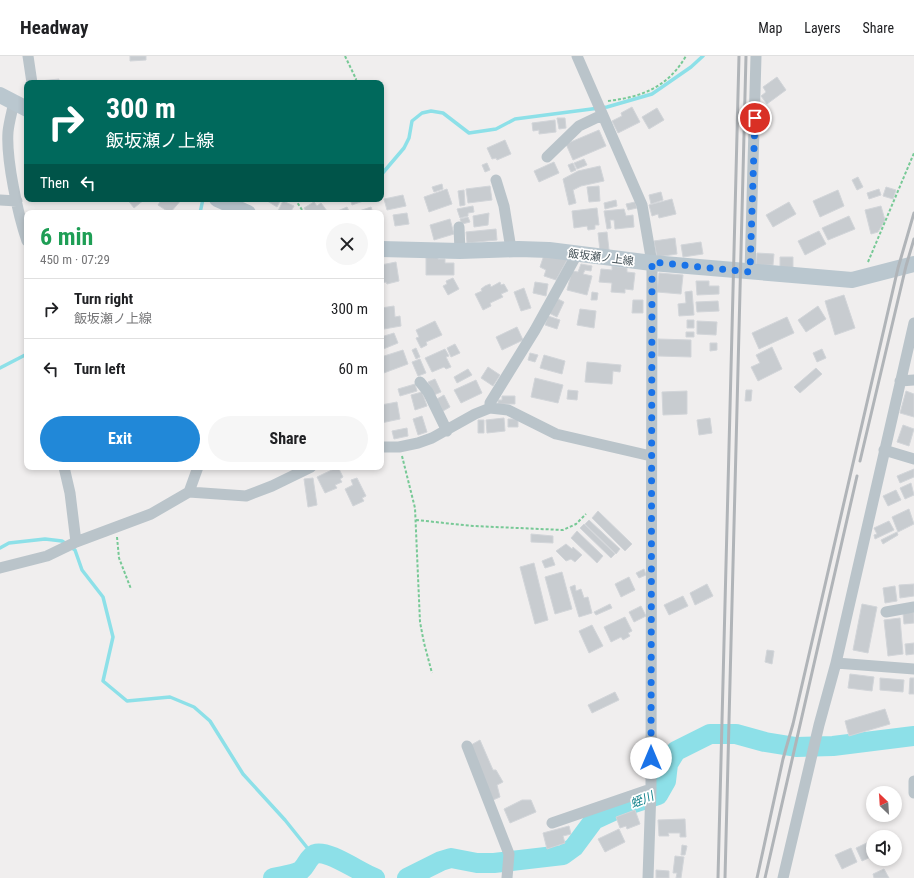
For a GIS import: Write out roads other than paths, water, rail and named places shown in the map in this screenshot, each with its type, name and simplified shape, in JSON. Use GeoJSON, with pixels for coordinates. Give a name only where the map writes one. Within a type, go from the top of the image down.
{"type":"FeatureCollection","features":[{"type":"Feature","properties":{"kind":"main road"},"geometry":{"type":"LineString","coordinates":[[224,202],[241,210]]}},
{"type":"Feature","properties":{"kind":"main road","name":"飯坂瀬ノ上線"},"geometry":{"type":"LineString","coordinates":[[384,249],[460,252],[511,249],[549,250],[652,262],[839,280],[864,278],[914,264]]}},
{"type":"Feature","properties":{"kind":"street"},"geometry":{"type":"LineString","coordinates":[[28,56],[32,80]]}},
{"type":"Feature","properties":{"kind":"street"},"geometry":{"type":"LineString","coordinates":[[577,56],[642,206],[652,262],[651,807],[648,878]]}},
{"type":"Feature","properties":{"kind":"street"},"geometry":{"type":"LineString","coordinates":[[750,272],[756,56]]}},
{"type":"Feature","properties":{"kind":"street"},"geometry":{"type":"LineString","coordinates":[[14,102],[8,132],[8,150],[17,201],[24,229]]}},
{"type":"Feature","properties":{"kind":"street"},"geometry":{"type":"LineString","coordinates":[[547,157],[579,126],[600,110]]}},
{"type":"Feature","properties":{"kind":"street"},"geometry":{"type":"LineString","coordinates":[[496,180],[504,206],[511,249]]}},
{"type":"Feature","properties":{"kind":"street"},"geometry":{"type":"LineString","coordinates":[[0,200],[17,201]]}},
{"type":"Feature","properties":{"kind":"street"},"geometry":{"type":"LineString","coordinates":[[459,227],[460,252]]}},
{"type":"Feature","properties":{"kind":"street"},"geometry":{"type":"LineString","coordinates":[[490,408],[490,403],[535,330],[577,254]]}},
{"type":"Feature","properties":{"kind":"street"},"geometry":{"type":"LineString","coordinates":[[783,878],[819,725],[836,663],[914,323]]}},
{"type":"Feature","properties":{"kind":"street"},"geometry":{"type":"LineString","coordinates":[[900,381],[914,380]]}},
{"type":"Feature","properties":{"kind":"street"},"geometry":{"type":"LineString","coordinates":[[420,382],[428,392],[447,431]]}},
{"type":"Feature","properties":{"kind":"street"},"geometry":{"type":"LineString","coordinates":[[384,447],[399,447],[418,444],[447,431],[461,421],[490,408],[508,410],[556,434],[651,456]]}},
{"type":"Feature","properties":{"kind":"street"},"geometry":{"type":"LineString","coordinates":[[884,450],[914,459]]}},
{"type":"Feature","properties":{"kind":"street"},"geometry":{"type":"LineString","coordinates":[[65,470],[70,492],[70,545]]}},
{"type":"Feature","properties":{"kind":"street"},"geometry":{"type":"LineString","coordinates":[[189,492],[197,470]]}},
{"type":"Feature","properties":{"kind":"street"},"geometry":{"type":"LineString","coordinates":[[0,568],[46,556],[70,545],[151,514],[189,492],[246,496],[272,486],[304,470]]}},
{"type":"Feature","properties":{"kind":"street"},"geometry":{"type":"LineString","coordinates":[[886,612],[914,607]]}},
{"type":"Feature","properties":{"kind":"street"},"geometry":{"type":"LineString","coordinates":[[836,663],[914,669]]}},
{"type":"Feature","properties":{"kind":"street"},"geometry":{"type":"LineString","coordinates":[[467,746],[509,854],[509,873]]}},
{"type":"Feature","properties":{"kind":"street"},"geometry":{"type":"LineString","coordinates":[[914,781],[914,793]]}},
{"type":"Feature","properties":{"kind":"street"},"geometry":{"type":"LineString","coordinates":[[552,823],[651,791]]}},
{"type":"Feature","properties":{"kind":"waterway"},"geometry":{"type":"LineString","coordinates":[[384,171],[404,148],[409,138],[412,121],[422,113],[431,111],[443,113],[469,133],[496,129],[515,119],[607,107],[652,94],[691,67],[703,56]]}},
{"type":"Feature","properties":{"kind":"waterway"},"geometry":{"type":"LineString","coordinates":[[201,210],[202,202]]}},
{"type":"Feature","properties":{"kind":"waterway"},"geometry":{"type":"LineString","coordinates":[[0,368],[24,356]]}},
{"type":"Feature","properties":{"kind":"waterway"},"geometry":{"type":"LineString","coordinates":[[0,548],[9,543],[45,539],[62,541],[75,550],[82,570],[103,597],[113,637],[103,681],[127,701],[170,697],[194,707],[210,721],[243,774],[285,820],[313,855]]}},
{"type":"Feature","properties":{"kind":"waterway","name":"蛭川"},"geometry":{"type":"LineString","coordinates":[[407,878],[441,861],[451,858],[477,863],[494,863],[563,855],[574,847],[594,820],[622,807],[658,795],[666,781],[668,764],[676,751],[710,734],[736,734],[765,742],[796,747],[833,746],[914,736]]}},
{"type":"Feature","properties":{"kind":"waterway","name":"蛭川"},"geometry":{"type":"LineString","coordinates":[[273,878],[300,871],[313,855],[321,853],[336,858],[375,878]]}},
{"type":"Feature","properties":{"kind":"railway"},"geometry":{"type":"LineString","coordinates":[[718,878],[739,56]]}},
{"type":"Feature","properties":{"kind":"railway"},"geometry":{"type":"LineString","coordinates":[[725,878],[746,56]]}},
{"type":"Feature","properties":{"kind":"railway"},"geometry":{"type":"LineString","coordinates":[[757,878],[783,759],[793,724],[898,268],[914,213]]}},
{"type":"Feature","properties":{"kind":"railway"},"geometry":{"type":"LineString","coordinates":[[860,461],[906,266],[914,239]]}},
{"type":"Feature","properties":{"kind":"railway"},"geometry":{"type":"LineString","coordinates":[[765,878],[857,476]]}}]}
